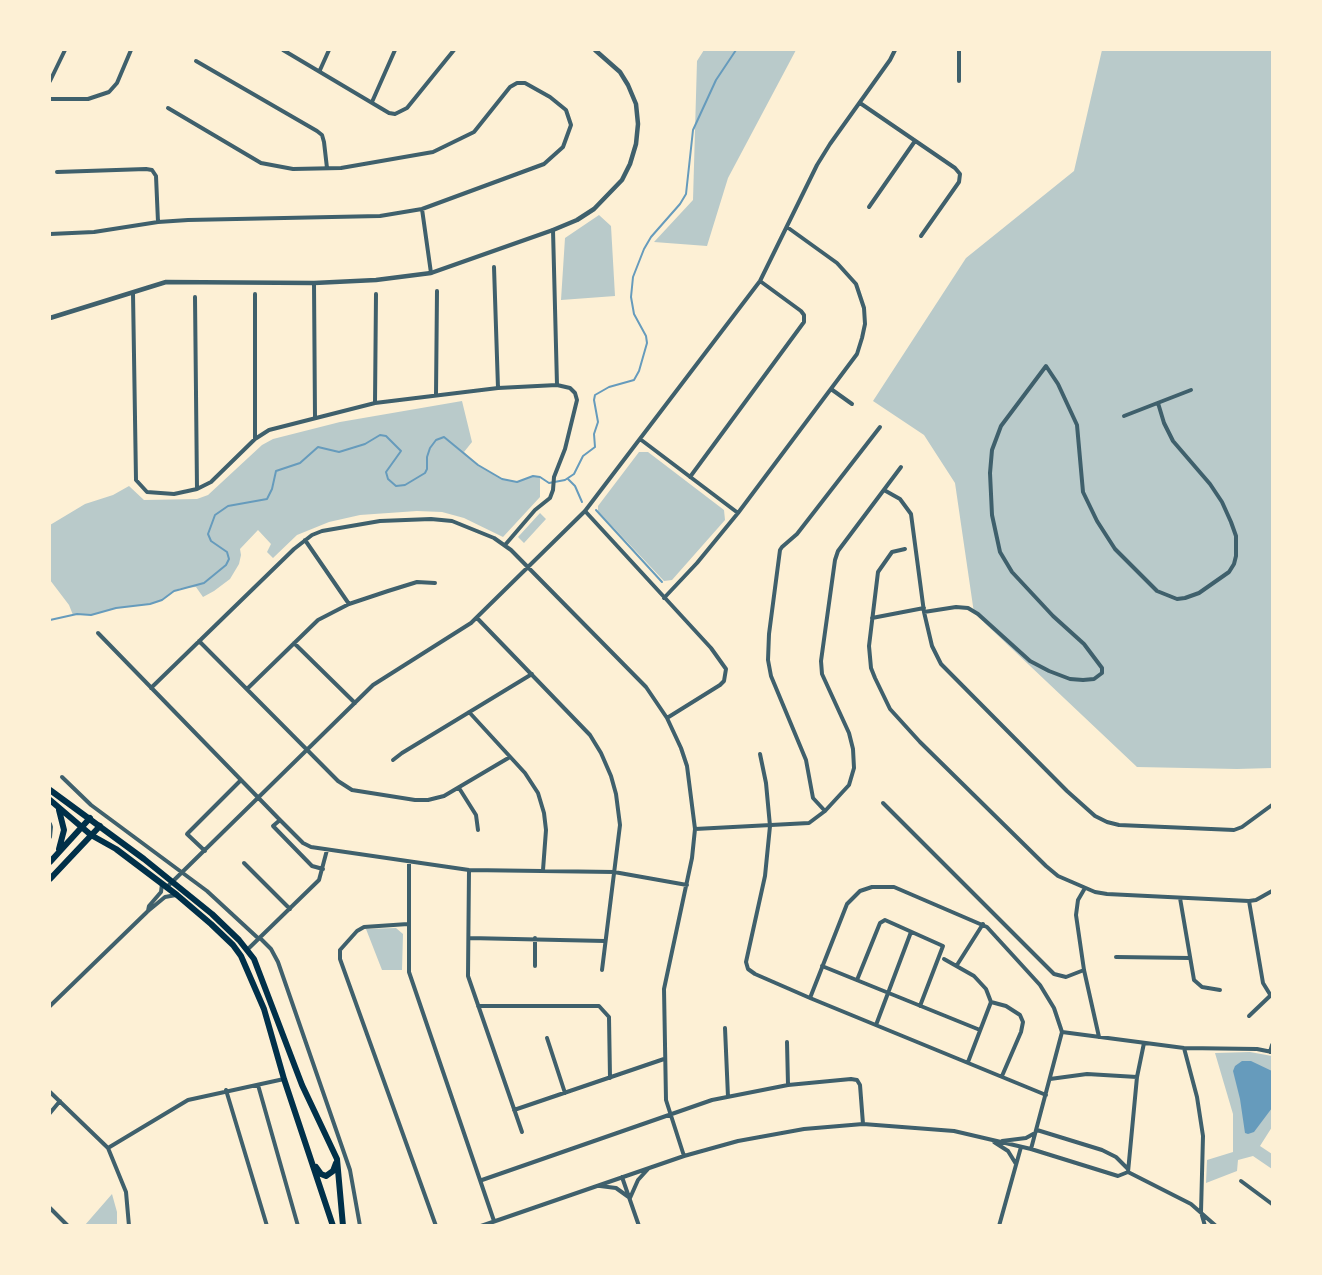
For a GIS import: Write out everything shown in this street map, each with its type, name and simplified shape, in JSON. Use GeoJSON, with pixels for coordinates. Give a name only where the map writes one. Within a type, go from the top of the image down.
{"type":"FeatureCollection","features":[{"type":"Feature","properties":{"kind":"main road"},"geometry":{"type":"LineString","coordinates":[[50,790],[90,818],[170,885],[212,914],[254,959],[303,1085],[336,1159],[345,1226]]}},
{"type":"Feature","properties":{"kind":"main road"},"geometry":{"type":"LineString","coordinates":[[50,800],[91,835],[116,849],[161,882],[170,885],[177,895],[211,924],[241,956],[264,1009],[284,1079],[333,1226]]}},
{"type":"Feature","properties":{"kind":"main road"},"geometry":{"type":"LineString","coordinates":[[56,855],[64,830],[59,809]]}},
{"type":"Feature","properties":{"kind":"main road"},"geometry":{"type":"LineString","coordinates":[[50,861],[90,818]]}},
{"type":"Feature","properties":{"kind":"main road"},"geometry":{"type":"LineString","coordinates":[[50,879],[100,826]]}},
{"type":"Feature","properties":{"kind":"main road"},"geometry":{"type":"LineString","coordinates":[[310,1157],[318,1171],[326,1176],[333,1171],[336,1159]]}},
{"type":"Feature","properties":{"kind":"street"},"geometry":{"type":"LineString","coordinates":[[50,81],[65,50]]}},
{"type":"Feature","properties":{"kind":"street"},"geometry":{"type":"LineString","coordinates":[[50,99],[88,99],[109,92],[117,83],[131,50]]}},
{"type":"Feature","properties":{"kind":"street"},"geometry":{"type":"LineString","coordinates":[[284,50],[395,114],[401,112],[426,86],[454,50]]}},
{"type":"Feature","properties":{"kind":"street"},"geometry":{"type":"LineString","coordinates":[[320,70],[329,50]]}},
{"type":"Feature","properties":{"kind":"street"},"geometry":{"type":"LineString","coordinates":[[372,102],[395,50]]}},
{"type":"Feature","properties":{"kind":"street"},"geometry":{"type":"LineString","coordinates":[[50,318],[166,282],[314,283],[376,280],[431,273],[553,230],[586,214],[612,192],[622,180],[636,144],[638,124],[636,104],[628,85],[615,66],[595,50]]}},
{"type":"Feature","properties":{"kind":"street"},"geometry":{"type":"LineString","coordinates":[[170,885],[378,681],[465,628],[585,511],[760,281],[821,158],[895,50]]}},
{"type":"Feature","properties":{"kind":"street"},"geometry":{"type":"LineString","coordinates":[[959,50],[959,81]]}},
{"type":"Feature","properties":{"kind":"street"},"geometry":{"type":"LineString","coordinates":[[196,61],[322,135],[327,168]]}},
{"type":"Feature","properties":{"kind":"street"},"geometry":{"type":"LineString","coordinates":[[50,234],[94,232],[158,222],[380,216],[422,209],[544,164],[563,147],[571,130],[569,115],[550,97],[525,83],[517,83],[510,87],[474,132],[433,152],[327,168],[293,169],[261,163],[168,108]]}},
{"type":"Feature","properties":{"kind":"street"},"geometry":{"type":"LineString","coordinates":[[860,103],[960,174],[959,182],[921,237]]}},
{"type":"Feature","properties":{"kind":"street"},"geometry":{"type":"LineString","coordinates":[[868,207],[915,141]]}},
{"type":"Feature","properties":{"kind":"street"},"geometry":{"type":"LineString","coordinates":[[57,172],[149,169],[156,176],[158,222]]}},
{"type":"Feature","properties":{"kind":"street"},"geometry":{"type":"LineString","coordinates":[[422,209],[431,273]]}},
{"type":"Feature","properties":{"kind":"street"},"geometry":{"type":"LineString","coordinates":[[664,597],[697,563],[738,513],[857,354],[865,324],[864,308],[856,284],[847,273],[787,227]]}},
{"type":"Feature","properties":{"kind":"street"},"geometry":{"type":"LineString","coordinates":[[553,230],[557,385]]}},
{"type":"Feature","properties":{"kind":"street"},"geometry":{"type":"LineString","coordinates":[[494,267],[498,388]]}},
{"type":"Feature","properties":{"kind":"street"},"geometry":{"type":"LineString","coordinates":[[690,477],[804,322],[801,310],[760,281]]}},
{"type":"Feature","properties":{"kind":"street"},"geometry":{"type":"LineString","coordinates":[[314,283],[315,418]]}},
{"type":"Feature","properties":{"kind":"street"},"geometry":{"type":"LineString","coordinates":[[436,395],[437,291]]}},
{"type":"Feature","properties":{"kind":"street"},"geometry":{"type":"LineString","coordinates":[[133,292],[136,480],[147,492],[174,494],[197,489],[211,482],[255,439],[269,430],[375,403],[498,388],[557,385],[570,388],[577,400],[565,449],[554,477],[553,490],[549,498],[535,510],[505,544]]}},
{"type":"Feature","properties":{"kind":"street"},"geometry":{"type":"LineString","coordinates":[[255,294],[255,439]]}},
{"type":"Feature","properties":{"kind":"street"},"geometry":{"type":"LineString","coordinates":[[375,403],[376,294]]}},
{"type":"Feature","properties":{"kind":"street"},"geometry":{"type":"LineString","coordinates":[[195,297],[197,489]]}},
{"type":"Feature","properties":{"kind":"street"},"geometry":{"type":"LineString","coordinates":[[872,618],[924,610],[968,608],[978,614],[1030,661],[1048,670],[1070,679],[1083,680],[1094,679],[1102,673],[1102,668],[1084,644],[1053,616],[1012,572],[1000,552],[992,515],[990,473],[992,450],[1001,426],[1046,366],[1058,384],[1077,425],[1081,484],[1097,521],[1115,549],[1157,591],[1166,596],[1185,598],[1199,593],[1229,572],[1234,564],[1236,536],[1222,501],[1200,471],[1173,441],[1158,403]]}},
{"type":"Feature","properties":{"kind":"street"},"geometry":{"type":"LineString","coordinates":[[831,389],[852,404]]}},
{"type":"Feature","properties":{"kind":"street"},"geometry":{"type":"LineString","coordinates":[[1124,416],[1191,390]]}},
{"type":"Feature","properties":{"kind":"street"},"geometry":{"type":"LineString","coordinates":[[825,811],[813,798],[806,760],[769,668],[769,634],[780,550],[796,534],[880,427]]}},
{"type":"Feature","properties":{"kind":"street"},"geometry":{"type":"LineString","coordinates":[[640,439],[738,513]]}},
{"type":"Feature","properties":{"kind":"street"},"geometry":{"type":"LineString","coordinates":[[695,829],[809,823],[825,811],[849,785],[854,768],[853,749],[849,733],[822,674],[821,661],[835,560],[838,551],[901,466]]}},
{"type":"Feature","properties":{"kind":"street"},"geometry":{"type":"LineString","coordinates":[[885,490],[900,499],[912,514],[924,610],[932,646],[941,664],[1067,791],[1095,816],[1119,825],[1234,830],[1242,828],[1272,805]]}},
{"type":"Feature","properties":{"kind":"street"},"geometry":{"type":"LineString","coordinates":[[585,511],[711,648],[726,669],[724,681],[720,685],[667,718]]}},
{"type":"Feature","properties":{"kind":"street"},"geometry":{"type":"LineString","coordinates":[[151,688],[305,540],[322,531],[380,521],[431,519],[457,522],[505,544],[646,687],[667,718],[687,766],[695,829],[687,885],[663,989],[666,1100],[684,1156]]}},
{"type":"Feature","properties":{"kind":"street"},"geometry":{"type":"LineString","coordinates":[[305,540],[349,604]]}},
{"type":"Feature","properties":{"kind":"street"},"geometry":{"type":"LineString","coordinates":[[905,549],[892,552],[878,572],[869,646],[871,668],[890,709],[938,761],[1046,866],[1058,876],[1085,888],[1107,894],[1250,901],[1272,891]]}},
{"type":"Feature","properties":{"kind":"street"},"geometry":{"type":"LineString","coordinates":[[247,690],[318,620],[349,604],[417,582],[435,583]]}},
{"type":"Feature","properties":{"kind":"street"},"geometry":{"type":"LineString","coordinates":[[477,618],[590,735],[611,776],[620,825],[602,970]]}},
{"type":"Feature","properties":{"kind":"street"},"geometry":{"type":"LineString","coordinates":[[98,633],[280,820],[303,843],[311,847],[469,870],[614,872],[687,885]]}},
{"type":"Feature","properties":{"kind":"street"},"geometry":{"type":"LineString","coordinates":[[199,641],[307,751],[338,781],[352,790],[428,800],[444,796],[459,788],[510,756]]}},
{"type":"Feature","properties":{"kind":"street"},"geometry":{"type":"LineString","coordinates":[[294,643],[355,703]]}},
{"type":"Feature","properties":{"kind":"street"},"geometry":{"type":"LineString","coordinates":[[393,760],[532,674]]}},
{"type":"Feature","properties":{"kind":"street"},"geometry":{"type":"LineString","coordinates":[[469,712],[510,756],[532,782],[538,793],[546,830],[543,870]]}},
{"type":"Feature","properties":{"kind":"street"},"geometry":{"type":"LineString","coordinates":[[760,754],[766,783],[770,826],[765,876],[746,966],[755,974],[810,998],[1046,1095]]}},
{"type":"Feature","properties":{"kind":"street"},"geometry":{"type":"LineString","coordinates":[[62,777],[92,805],[183,872],[231,912],[271,950],[278,962],[350,1170],[360,1226]]}},
{"type":"Feature","properties":{"kind":"street"},"geometry":{"type":"LineString","coordinates":[[205,851],[187,834],[241,780]]}},
{"type":"Feature","properties":{"kind":"street"},"geometry":{"type":"LineString","coordinates":[[459,788],[476,815],[478,830]]}},
{"type":"Feature","properties":{"kind":"street"},"geometry":{"type":"LineString","coordinates":[[883,803],[1054,974],[1066,978],[1084,970]]}},
{"type":"Feature","properties":{"kind":"street"},"geometry":{"type":"LineString","coordinates":[[280,820],[273,826],[312,866],[322,869]]}},
{"type":"Feature","properties":{"kind":"street"},"geometry":{"type":"LineString","coordinates":[[50,824],[50,837]]}},
{"type":"Feature","properties":{"kind":"street"},"geometry":{"type":"LineString","coordinates":[[247,950],[319,880],[327,850]]}},
{"type":"Feature","properties":{"kind":"street"},"geometry":{"type":"LineString","coordinates":[[244,862],[290,909]]}},
{"type":"Feature","properties":{"kind":"street"},"geometry":{"type":"LineString","coordinates":[[409,862],[409,972],[482,1180],[494,1221]]}},
{"type":"Feature","properties":{"kind":"street"},"geometry":{"type":"LineString","coordinates":[[469,870],[468,976],[522,1132]]}},
{"type":"Feature","properties":{"kind":"street"},"geometry":{"type":"LineString","coordinates":[[148,911],[149,906],[163,888],[161,882]]}},
{"type":"Feature","properties":{"kind":"street"},"geometry":{"type":"LineString","coordinates":[[810,998],[847,904],[860,891],[872,887],[894,887],[983,924],[1040,985],[1054,1008],[1062,1032],[1031,1149]]}},
{"type":"Feature","properties":{"kind":"street"},"geometry":{"type":"LineString","coordinates":[[1085,888],[1076,909],[1084,970],[1099,1037]]}},
{"type":"Feature","properties":{"kind":"street"},"geometry":{"type":"LineString","coordinates":[[50,1006],[148,911],[165,897],[177,895]]}},
{"type":"Feature","properties":{"kind":"street"},"geometry":{"type":"LineString","coordinates":[[1180,898],[1193,976],[1198,985],[1220,990]]}},
{"type":"Feature","properties":{"kind":"street"},"geometry":{"type":"LineString","coordinates":[[1249,1016],[1271,995],[1263,983],[1250,901]]}},
{"type":"Feature","properties":{"kind":"street"},"geometry":{"type":"LineString","coordinates":[[857,980],[885,920],[943,946],[920,1006]]}},
{"type":"Feature","properties":{"kind":"street"},"geometry":{"type":"LineString","coordinates":[[408,924],[363,927],[340,950],[340,959],[436,1226]]}},
{"type":"Feature","properties":{"kind":"street"},"geometry":{"type":"LineString","coordinates":[[957,965],[983,924]]}},
{"type":"Feature","properties":{"kind":"street"},"geometry":{"type":"LineString","coordinates":[[876,1025],[911,932]]}},
{"type":"Feature","properties":{"kind":"street"},"geometry":{"type":"LineString","coordinates":[[469,938],[605,940]]}},
{"type":"Feature","properties":{"kind":"street"},"geometry":{"type":"LineString","coordinates":[[535,938],[535,966]]}},
{"type":"Feature","properties":{"kind":"street"},"geometry":{"type":"LineString","coordinates":[[1116,957],[1190,958]]}},
{"type":"Feature","properties":{"kind":"street"},"geometry":{"type":"LineString","coordinates":[[944,959],[974,976],[986,989],[991,1002],[968,1062]]}},
{"type":"Feature","properties":{"kind":"street"},"geometry":{"type":"LineString","coordinates":[[822,966],[980,1030]]}},
{"type":"Feature","properties":{"kind":"street"},"geometry":{"type":"LineString","coordinates":[[991,1002],[1006,1006],[1020,1015],[1023,1022],[1002,1076]]}},
{"type":"Feature","properties":{"kind":"street"},"geometry":{"type":"LineString","coordinates":[[478,1006],[599,1006],[609,1017],[610,1078]]}},
{"type":"Feature","properties":{"kind":"street"},"geometry":{"type":"LineString","coordinates":[[725,1028],[728,1097]]}},
{"type":"Feature","properties":{"kind":"street"},"geometry":{"type":"LineString","coordinates":[[1062,1032],[1184,1048],[1257,1049],[1271,1052],[1272,1045]]}},
{"type":"Feature","properties":{"kind":"street"},"geometry":{"type":"LineString","coordinates":[[547,1038],[565,1093]]}},
{"type":"Feature","properties":{"kind":"street"},"geometry":{"type":"LineString","coordinates":[[787,1042],[788,1085]]}},
{"type":"Feature","properties":{"kind":"street"},"geometry":{"type":"LineString","coordinates":[[1128,1171],[1137,1077],[1144,1043]]}},
{"type":"Feature","properties":{"kind":"street"},"geometry":{"type":"LineString","coordinates":[[1184,1048],[1197,1097],[1203,1136],[1201,1212],[1205,1226]]}},
{"type":"Feature","properties":{"kind":"street"},"geometry":{"type":"LineString","coordinates":[[514,1110],[664,1059]]}},
{"type":"Feature","properties":{"kind":"street"},"geometry":{"type":"LineString","coordinates":[[1050,1079],[1087,1074],[1137,1077]]}},
{"type":"Feature","properties":{"kind":"street"},"geometry":{"type":"LineString","coordinates":[[108,1148],[188,1100],[284,1079]]}},
{"type":"Feature","properties":{"kind":"street"},"geometry":{"type":"LineString","coordinates":[[482,1180],[670,1114],[728,1097],[788,1085],[857,1080],[860,1085],[862,1125]]}},
{"type":"Feature","properties":{"kind":"street"},"geometry":{"type":"LineString","coordinates":[[258,1085],[298,1226]]}},
{"type":"Feature","properties":{"kind":"street"},"geometry":{"type":"LineString","coordinates":[[226,1090],[267,1226]]}},
{"type":"Feature","properties":{"kind":"street"},"geometry":{"type":"LineString","coordinates":[[50,1092],[108,1148],[126,1192],[129,1226]]}},
{"type":"Feature","properties":{"kind":"street"},"geometry":{"type":"LineString","coordinates":[[50,1113],[60,1101]]}},
{"type":"Feature","properties":{"kind":"street"},"geometry":{"type":"LineString","coordinates":[[481,1226],[684,1156],[765,1136],[862,1125],[954,1131],[1031,1149],[1118,1176],[1128,1171]]}},
{"type":"Feature","properties":{"kind":"street"},"geometry":{"type":"LineString","coordinates":[[1036,1131],[1102,1150],[1116,1157],[1128,1171],[1191,1204],[1216,1226]]}},
{"type":"Feature","properties":{"kind":"street"},"geometry":{"type":"LineString","coordinates":[[999,1141],[1026,1138],[1036,1131]]}},
{"type":"Feature","properties":{"kind":"street"},"geometry":{"type":"LineString","coordinates":[[991,1140],[1008,1151],[1016,1164]]}},
{"type":"Feature","properties":{"kind":"street"},"geometry":{"type":"LineString","coordinates":[[999,1226],[1021,1147]]}},
{"type":"Feature","properties":{"kind":"street"},"geometry":{"type":"LineString","coordinates":[[630,1198],[638,1180],[650,1167]]}},
{"type":"Feature","properties":{"kind":"street"},"geometry":{"type":"LineString","coordinates":[[622,1176],[639,1226]]}},
{"type":"Feature","properties":{"kind":"street"},"geometry":{"type":"LineString","coordinates":[[1240,1181],[1272,1204]]}},
{"type":"Feature","properties":{"kind":"street"},"geometry":{"type":"LineString","coordinates":[[597,1185],[616,1188],[630,1198]]}},
{"type":"Feature","properties":{"kind":"street"},"geometry":{"type":"LineString","coordinates":[[50,1208],[68,1226]]}},
{"type":"Feature","properties":{"kind":"shaded area"},"geometry":{"type":"Polygon","coordinates":[[[704,50],[796,50],[728,178],[707,246],[654,242],[693,200],[697,61],[704,50]]]}},
{"type":"Feature","properties":{"kind":"shaded area"},"geometry":{"type":"Polygon","coordinates":[[[1102,50],[1272,50],[1272,768],[1137,767],[974,613],[955,483],[924,435],[873,401],[966,258],[1074,171],[1102,50]]]}},
{"type":"Feature","properties":{"kind":"shaded area"},"geometry":{"type":"Polygon","coordinates":[[[599,215],[611,226],[615,296],[561,300],[565,238],[599,215]]]}},
{"type":"Feature","properties":{"kind":"shaded area"},"geometry":{"type":"Polygon","coordinates":[[[462,401],[472,442],[464,452],[478,465],[502,479],[517,482],[533,476],[540,477],[540,497],[503,537],[464,518],[442,512],[417,511],[360,515],[329,522],[297,535],[273,558],[267,552],[271,544],[258,530],[240,549],[239,564],[230,579],[203,597],[196,587],[181,588],[162,600],[150,604],[116,608],[91,615],[73,615],[69,605],[50,580],[50,525],[85,504],[113,495],[129,486],[144,500],[197,499],[208,495],[262,445],[273,439],[340,422],[462,401]]]}},
{"type":"Feature","properties":{"kind":"shaded area"},"geometry":{"type":"Polygon","coordinates":[[[639,452],[648,452],[724,510],[725,520],[672,580],[664,581],[598,511],[598,506],[639,452]]]}},
{"type":"Feature","properties":{"kind":"shaded area"},"geometry":{"type":"Polygon","coordinates":[[[540,513],[546,519],[524,543],[518,537],[540,513]]]}},
{"type":"Feature","properties":{"kind":"shaded area"},"geometry":{"type":"Polygon","coordinates":[[[396,928],[403,934],[402,970],[382,970],[366,929],[396,928]]]}},
{"type":"Feature","properties":{"kind":"shaded area"},"geometry":{"type":"Polygon","coordinates":[[[1250,1052],[1272,1056],[1272,1127],[1260,1146],[1272,1154],[1272,1169],[1253,1156],[1238,1160],[1237,1171],[1206,1183],[1207,1160],[1233,1152],[1233,1114],[1215,1053],[1250,1052]]]}},
{"type":"Feature","properties":{"kind":"shaded area"},"geometry":{"type":"Polygon","coordinates":[[[112,1194],[117,1212],[117,1225],[85,1225],[112,1194]]]}},
{"type":"Feature","properties":{"kind":"water"},"geometry":{"type":"Polygon","coordinates":[[[1242,1061],[1251,1061],[1272,1071],[1272,1108],[1254,1132],[1248,1134],[1245,1133],[1233,1071],[1235,1066],[1242,1061]]]}},
{"type":"Feature","properties":{"kind":"waterway"},"geometry":{"type":"LineString","coordinates":[[50,620],[150,604],[162,600],[174,591],[204,583],[226,565],[229,559],[227,552],[211,541],[208,534],[215,515],[228,506],[267,499],[276,471],[300,463],[318,447],[339,452],[365,444],[380,435],[386,436],[401,451],[386,472],[388,479],[396,486],[405,485],[425,473],[430,448],[436,440],[444,437],[478,465],[502,479],[517,482],[533,476],[540,477],[549,483],[565,480],[574,474],[583,456],[595,447],[594,434],[598,422],[595,395],[609,387],[634,380],[639,371],[647,343],[646,336],[634,314],[631,297],[633,277],[651,237],[686,194],[693,130],[716,80],[736,50]]}},
{"type":"Feature","properties":{"kind":"waterway"},"geometry":{"type":"LineString","coordinates":[[568,479],[575,486],[582,502]]}},
{"type":"Feature","properties":{"kind":"waterway"},"geometry":{"type":"LineString","coordinates":[[596,510],[662,582]]}}]}
